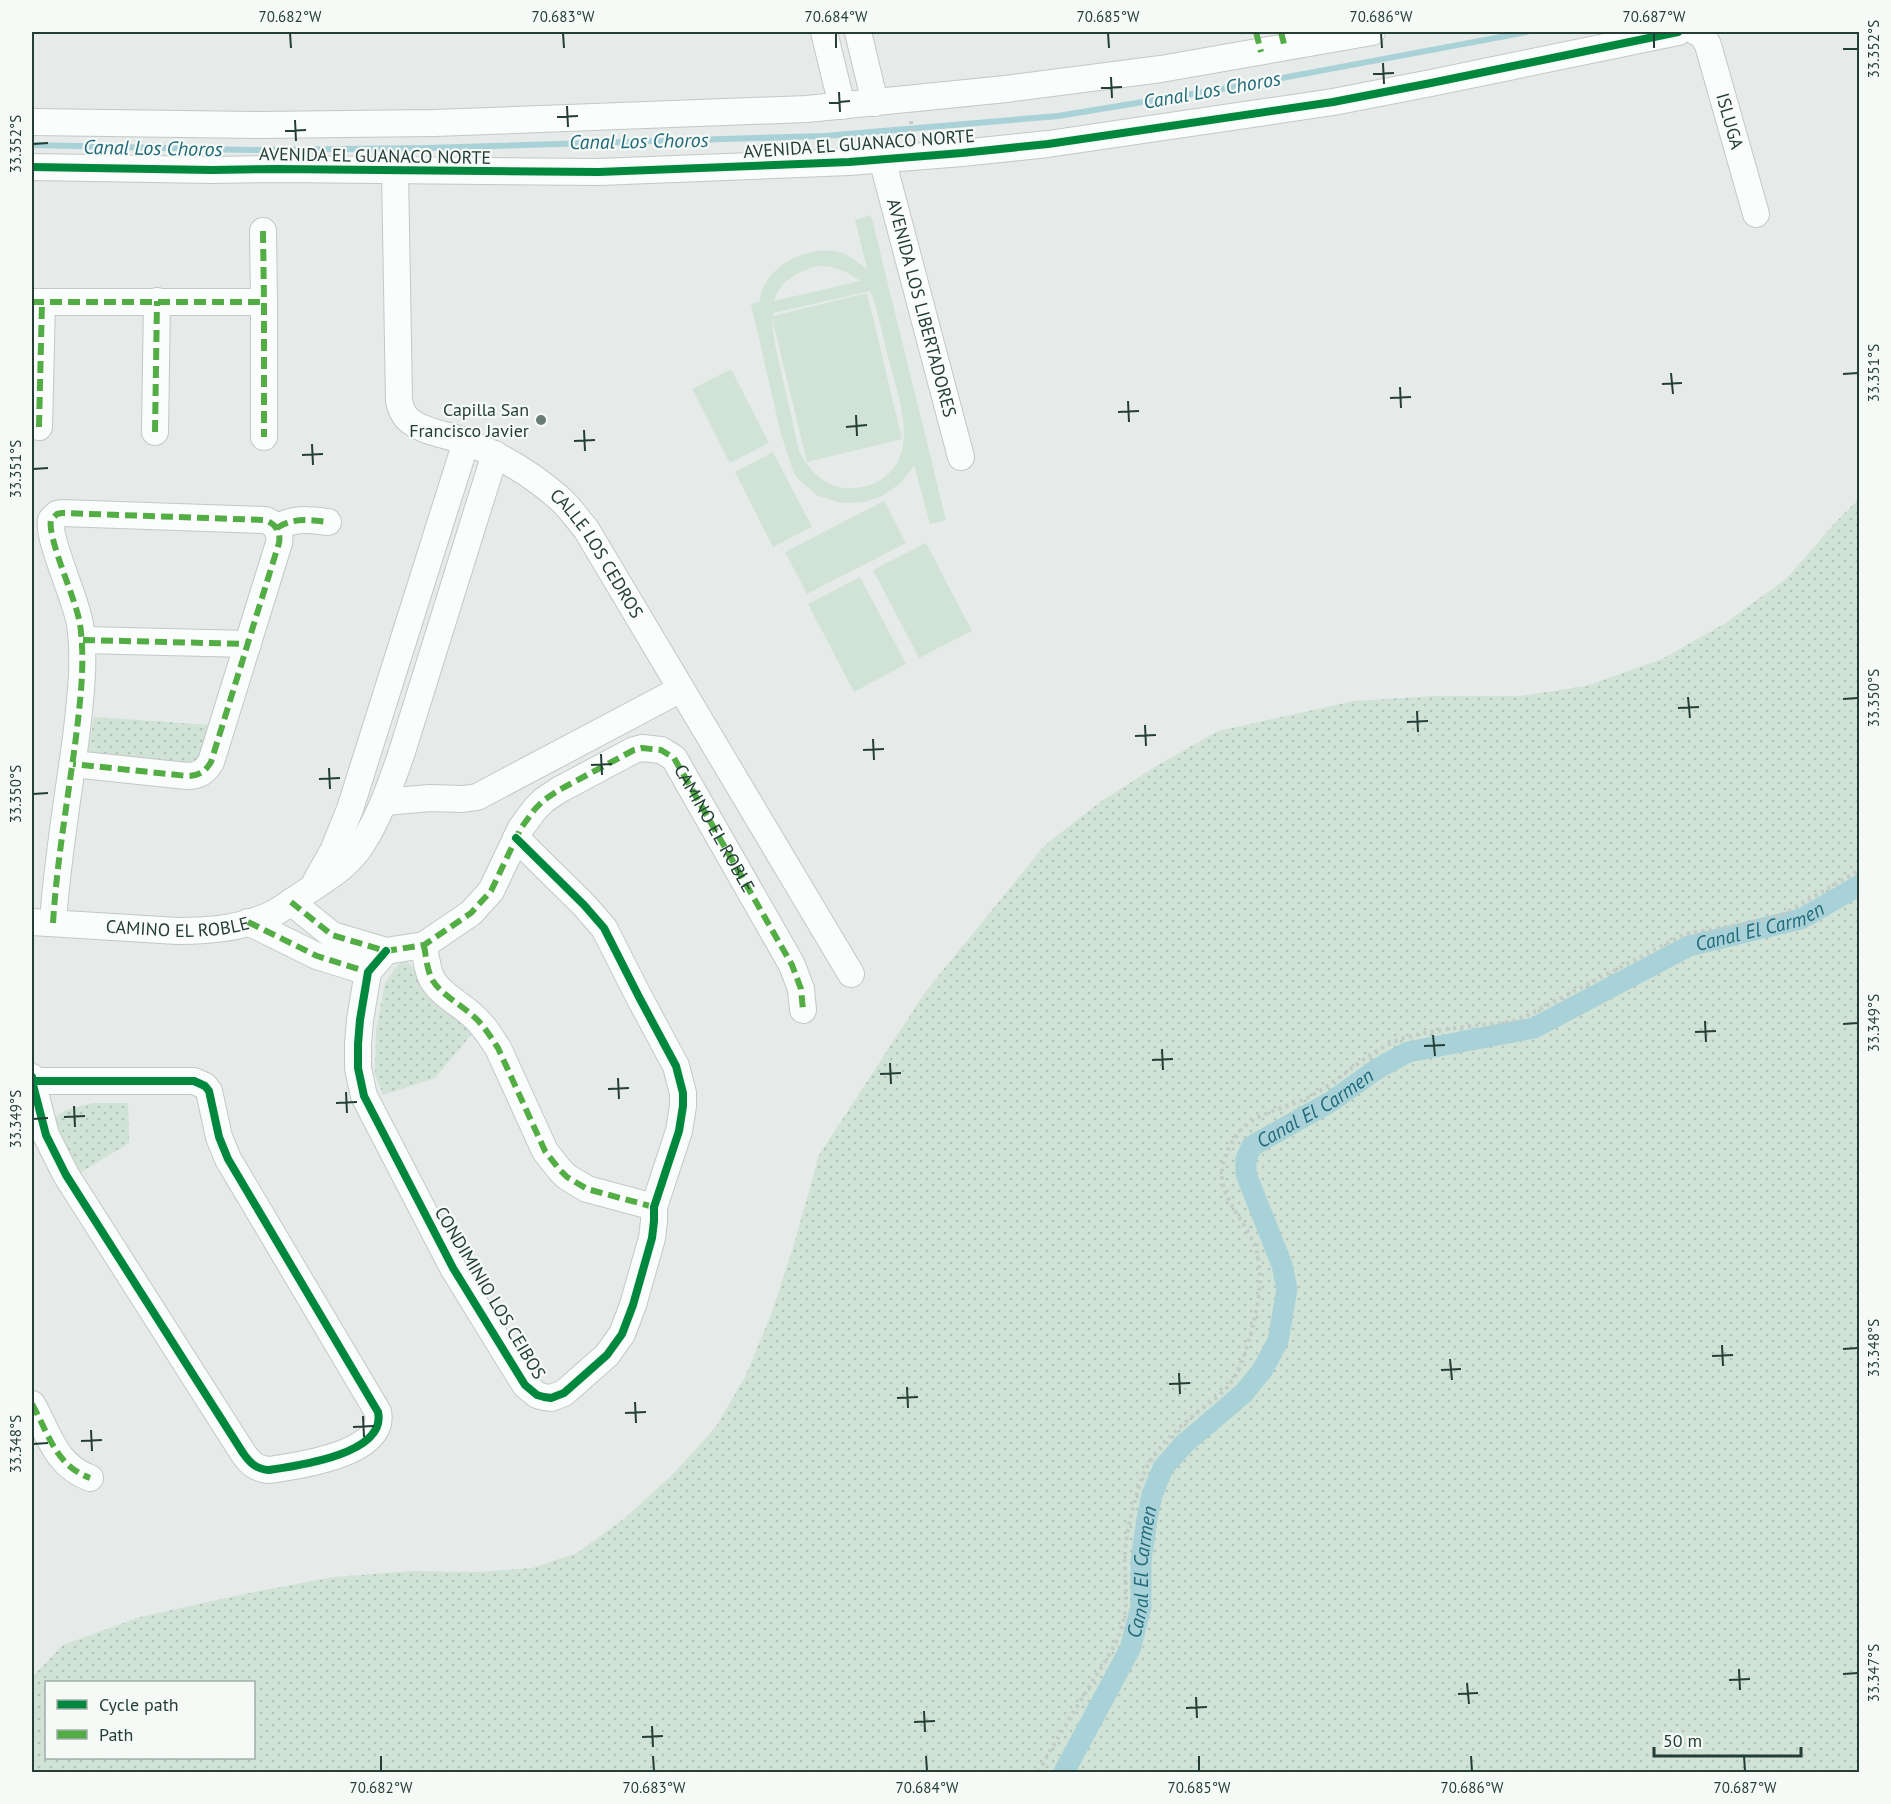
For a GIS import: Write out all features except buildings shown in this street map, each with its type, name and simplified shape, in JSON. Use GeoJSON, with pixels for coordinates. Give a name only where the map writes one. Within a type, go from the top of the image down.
{"type":"FeatureCollection","features":[{"type":"Feature","properties":{"kind":"street"},"geometry":{"type":"LineString","coordinates":[[824,32],[842,106]]}},
{"type":"Feature","properties":{"kind":"street"},"geometry":{"type":"LineString","coordinates":[[858,32],[875,103]]}},
{"type":"Feature","properties":{"kind":"street","name":"AVENIDA EL GUANACO NORTE"},"geometry":{"type":"LineString","coordinates":[[32,122],[258,125],[434,123],[749,112],[842,106],[1137,72],[1271,41],[1372,32]]}},
{"type":"Feature","properties":{"kind":"street","name":"AVENIDA EL GUANACO NORTE"},"geometry":{"type":"LineString","coordinates":[[32,167],[599,172],[882,159],[962,153],[1048,144],[1333,102],[1678,32]]}},
{"type":"Feature","properties":{"kind":"street","name":"ISLUGA"},"geometry":{"type":"LineString","coordinates":[[1696,32],[1702,34],[1708,45],[1756,214]]}},
{"type":"Feature","properties":{"kind":"street","name":"AVENIDA LOS LIBERTADORES"},"geometry":{"type":"LineString","coordinates":[[882,159],[961,457]]}},
{"type":"Feature","properties":{"kind":"street","name":"CALLE LOS CEDROS"},"geometry":{"type":"LineString","coordinates":[[395,171],[401,410],[406,417],[419,426],[466,441],[495,454],[528,475],[560,499],[586,529],[851,974]]}},
{"type":"Feature","properties":{"kind":"street"},"geometry":{"type":"LineString","coordinates":[[262,231],[264,437]]}},
{"type":"Feature","properties":{"kind":"street"},"geometry":{"type":"LineString","coordinates":[[39,427],[37,302],[264,302]]}},
{"type":"Feature","properties":{"kind":"street"},"geometry":{"type":"LineString","coordinates":[[155,432],[157,302]]}},
{"type":"Feature","properties":{"kind":"street","name":"CAMINO EL ROBLE"},"geometry":{"type":"LineString","coordinates":[[313,887],[333,851],[350,809],[466,441]]}},
{"type":"Feature","properties":{"kind":"street","name":"CAMINO EL ROBLE"},"geometry":{"type":"LineString","coordinates":[[42,923],[177,931],[225,928],[278,911],[330,877],[354,855],[380,811],[401,755],[495,454]]}},
{"type":"Feature","properties":{"kind":"street"},"geometry":{"type":"LineString","coordinates":[[42,923],[58,863],[82,684],[82,640],[76,605],[50,531],[51,520],[57,514],[74,513],[265,520],[277,528],[279,543],[207,769],[187,776],[73,764]]}},
{"type":"Feature","properties":{"kind":"street"},"geometry":{"type":"LineString","coordinates":[[277,528],[287,522],[299,520],[328,522]]}},
{"type":"Feature","properties":{"kind":"street"},"geometry":{"type":"LineString","coordinates":[[82,640],[248,644]]}},
{"type":"Feature","properties":{"kind":"street"},"geometry":{"type":"LineString","coordinates":[[350,809],[360,807],[370,811],[380,811],[430,798],[477,797],[681,690]]}},
{"type":"Feature","properties":{"kind":"street","name":"CAMINO EL ROBLE"},"geometry":{"type":"LineString","coordinates":[[516,838],[526,819],[559,790],[634,750],[652,748],[668,754],[678,765],[792,965],[801,989],[803,1010]]}},
{"type":"Feature","properties":{"kind":"street"},"geometry":{"type":"LineString","coordinates":[[291,902],[332,935],[386,951],[424,945],[471,913],[491,891],[516,838]]}},
{"type":"Feature","properties":{"kind":"street","name":"CONDIMINIO LOS CEIBOS"},"geometry":{"type":"LineString","coordinates":[[368,972],[358,1044],[359,1078],[364,1096],[453,1268],[525,1385],[531,1391],[544,1397],[551,1398],[564,1394],[607,1355],[628,1320],[652,1238],[654,1207],[682,1119],[683,1093],[676,1066],[604,928],[516,838]]}},
{"type":"Feature","properties":{"kind":"street"},"geometry":{"type":"LineString","coordinates":[[248,922],[317,956],[368,972],[386,951]]}},
{"type":"Feature","properties":{"kind":"street"},"geometry":{"type":"LineString","coordinates":[[424,945],[433,981],[473,1016],[490,1035],[545,1151],[558,1169],[586,1189],[654,1207]]}},
{"type":"Feature","properties":{"kind":"street"},"geometry":{"type":"LineString","coordinates":[[32,1079],[194,1082],[205,1086],[209,1091],[219,1137],[228,1159],[378,1412],[380,1423],[375,1433],[353,1448],[328,1458],[269,1470],[253,1465],[243,1453],[66,1175],[46,1135],[32,1079]]}},
{"type":"Feature","properties":{"kind":"street"},"geometry":{"type":"LineString","coordinates":[[32,1404],[62,1461],[76,1472],[90,1478]]}},
{"type":"Feature","properties":{"kind":"path"},"geometry":{"type":"LineString","coordinates":[[910,116],[913,144]]}},
{"type":"Feature","properties":{"kind":"path"},"geometry":{"type":"LineString","coordinates":[[1039,1773],[1109,1655],[1121,1630],[1128,1598],[1125,1552],[1144,1472],[1156,1451],[1231,1384],[1251,1334],[1259,1298],[1260,1272],[1256,1248],[1227,1195],[1222,1179],[1223,1160],[1228,1147],[1242,1129],[1255,1119],[1308,1098],[1339,1079],[1375,1052],[1396,1041],[1416,1035],[1513,1021],[1524,1017],[1685,934],[1780,916],[1860,870]]}},
{"type":"Feature","properties":{"kind":"green space"},"geometry":{"type":"Polygon","coordinates":[[[871,215],[946,520],[930,524],[914,465],[901,483],[882,496],[865,502],[842,503],[818,496],[794,473],[781,434],[751,304],[759,302],[765,284],[778,268],[807,253],[839,252],[867,269],[855,220],[871,215]],[[816,266],[790,278],[774,301],[860,281],[839,269],[816,266]],[[870,291],[773,313],[773,316],[867,293],[902,439],[807,462],[772,318],[774,340],[799,451],[807,465],[818,476],[839,487],[861,487],[882,479],[893,468],[900,456],[903,442],[904,427],[899,396],[870,291]]]}},
{"type":"Feature","properties":{"kind":"green space"},"geometry":{"type":"Polygon","coordinates":[[[731,369],[769,443],[730,463],[692,389],[731,369]]]}},
{"type":"Feature","properties":{"kind":"green space"},"geometry":{"type":"Polygon","coordinates":[[[773,452],[812,527],[773,547],[735,472],[773,452]]]}},
{"type":"Feature","properties":{"kind":"green space"},"geometry":{"type":"Polygon","coordinates":[[[1859,499],[1859,1772],[32,1772],[32,1677],[63,1645],[140,1617],[334,1577],[412,1571],[478,1572],[532,1568],[577,1553],[625,1518],[674,1473],[715,1428],[745,1377],[772,1312],[819,1155],[926,991],[1045,845],[1103,800],[1218,731],[1354,701],[1435,696],[1520,696],[1586,686],[1662,659],[1724,624],[1786,579],[1859,499]]]}},
{"type":"Feature","properties":{"kind":"green space"},"geometry":{"type":"Polygon","coordinates":[[[884,501],[906,543],[807,594],[785,552],[884,501]]]}},
{"type":"Feature","properties":{"kind":"green space"},"geometry":{"type":"Polygon","coordinates":[[[926,543],[972,631],[919,658],[873,570],[926,543]]]}},
{"type":"Feature","properties":{"kind":"green space"},"geometry":{"type":"Polygon","coordinates":[[[860,577],[906,664],[854,692],[808,604],[860,577]]]}},
{"type":"Feature","properties":{"kind":"green space"},"geometry":{"type":"Polygon","coordinates":[[[94,717],[210,725],[204,759],[183,767],[88,753],[94,717]]]}},
{"type":"Feature","properties":{"kind":"green space"},"geometry":{"type":"Polygon","coordinates":[[[405,960],[415,971],[423,988],[435,1000],[456,1014],[471,1035],[435,1078],[383,1095],[375,1075],[376,1029],[385,983],[396,967],[405,960]]]}},
{"type":"Feature","properties":{"kind":"green space"},"geometry":{"type":"Polygon","coordinates":[[[92,1103],[128,1103],[129,1143],[78,1174],[60,1145],[54,1118],[66,1110],[92,1103]]]}},
{"type":"Feature","properties":{"kind":"waterway","name":"Canal Los Choros"},"geometry":{"type":"LineString","coordinates":[[32,145],[250,150],[427,148],[824,136],[1058,116],[1234,87],[1527,32]]}},
{"type":"Feature","properties":{"kind":"waterway","name":"Canal El Carmen"},"geometry":{"type":"LineString","coordinates":[[1064,1772],[1130,1649],[1141,1607],[1141,1561],[1147,1519],[1152,1495],[1163,1468],[1184,1444],[1244,1393],[1263,1369],[1278,1341],[1287,1289],[1282,1265],[1246,1174],[1246,1159],[1252,1146],[1332,1101],[1377,1069],[1408,1052],[1534,1028],[1689,946],[1801,919],[1860,885]]}},
{"type":"Feature","properties":{"kind":"marked path"},"geometry":{"type":"LineString","coordinates":[[1256,32],[1261,52]]}},
{"type":"Feature","properties":{"kind":"marked path"},"geometry":{"type":"LineString","coordinates":[[1281,32],[1285,48]]}},
{"type":"Feature","properties":{"kind":"marked path"},"geometry":{"type":"LineString","coordinates":[[263,231],[264,437]]}},
{"type":"Feature","properties":{"kind":"marked path"},"geometry":{"type":"LineString","coordinates":[[155,432],[157,301]]}},
{"type":"Feature","properties":{"kind":"marked path"},"geometry":{"type":"LineString","coordinates":[[32,302],[264,302]]}},
{"type":"Feature","properties":{"kind":"marked path"},"geometry":{"type":"LineString","coordinates":[[39,427],[42,302]]}},
{"type":"Feature","properties":{"kind":"marked path"},"geometry":{"type":"LineString","coordinates":[[53,923],[81,690],[82,663],[80,624],[53,540],[51,520],[57,514],[62,513],[265,520],[272,524],[277,529],[279,543],[211,762],[201,773],[187,776],[73,764]]}},
{"type":"Feature","properties":{"kind":"marked path"},"geometry":{"type":"LineString","coordinates":[[277,528],[295,521],[328,522]]}},
{"type":"Feature","properties":{"kind":"marked path"},"geometry":{"type":"LineString","coordinates":[[83,640],[248,644]]}},
{"type":"Feature","properties":{"kind":"marked path"},"geometry":{"type":"LineString","coordinates":[[291,902],[332,935],[386,951],[424,945],[471,913],[491,891],[521,828],[544,800],[634,750],[642,748],[661,750],[674,758],[792,965],[801,989],[803,1010]]}},
{"type":"Feature","properties":{"kind":"marked path"},"geometry":{"type":"LineString","coordinates":[[248,922],[317,956],[368,972]]}},
{"type":"Feature","properties":{"kind":"marked path"},"geometry":{"type":"LineString","coordinates":[[424,945],[433,981],[446,995],[476,1019],[492,1039],[545,1151],[559,1169],[567,1177],[587,1189],[654,1207]]}},
{"type":"Feature","properties":{"kind":"marked path"},"geometry":{"type":"LineString","coordinates":[[32,1404],[61,1457],[78,1472],[90,1478]]}},
{"type":"Feature","properties":{"kind":"cycle path"},"geometry":{"type":"LineString","coordinates":[[32,167],[599,172],[849,162],[962,153],[1048,144],[1333,102],[1678,32]]}},
{"type":"Feature","properties":{"kind":"cycle path"},"geometry":{"type":"LineString","coordinates":[[386,951],[368,972],[360,1020],[358,1068],[364,1096],[453,1268],[525,1385],[537,1395],[544,1397],[551,1398],[564,1393],[607,1355],[622,1334],[633,1305],[652,1238],[654,1207],[679,1131],[683,1093],[676,1066],[604,928],[516,838]]}},
{"type":"Feature","properties":{"kind":"cycle path"},"geometry":{"type":"LineString","coordinates":[[32,1077],[32,1081],[46,1135],[66,1175],[248,1460],[257,1467],[269,1470],[299,1465],[337,1455],[355,1448],[369,1438],[377,1426],[378,1412],[228,1159],[219,1137],[209,1091],[205,1086],[194,1081],[32,1081]]}},
{"type":"Feature","properties":{"kind":"place","name":"Capilla San Francisco Javier"},"geometry":{"type":"Point","coordinates":[541,420]}}]}
